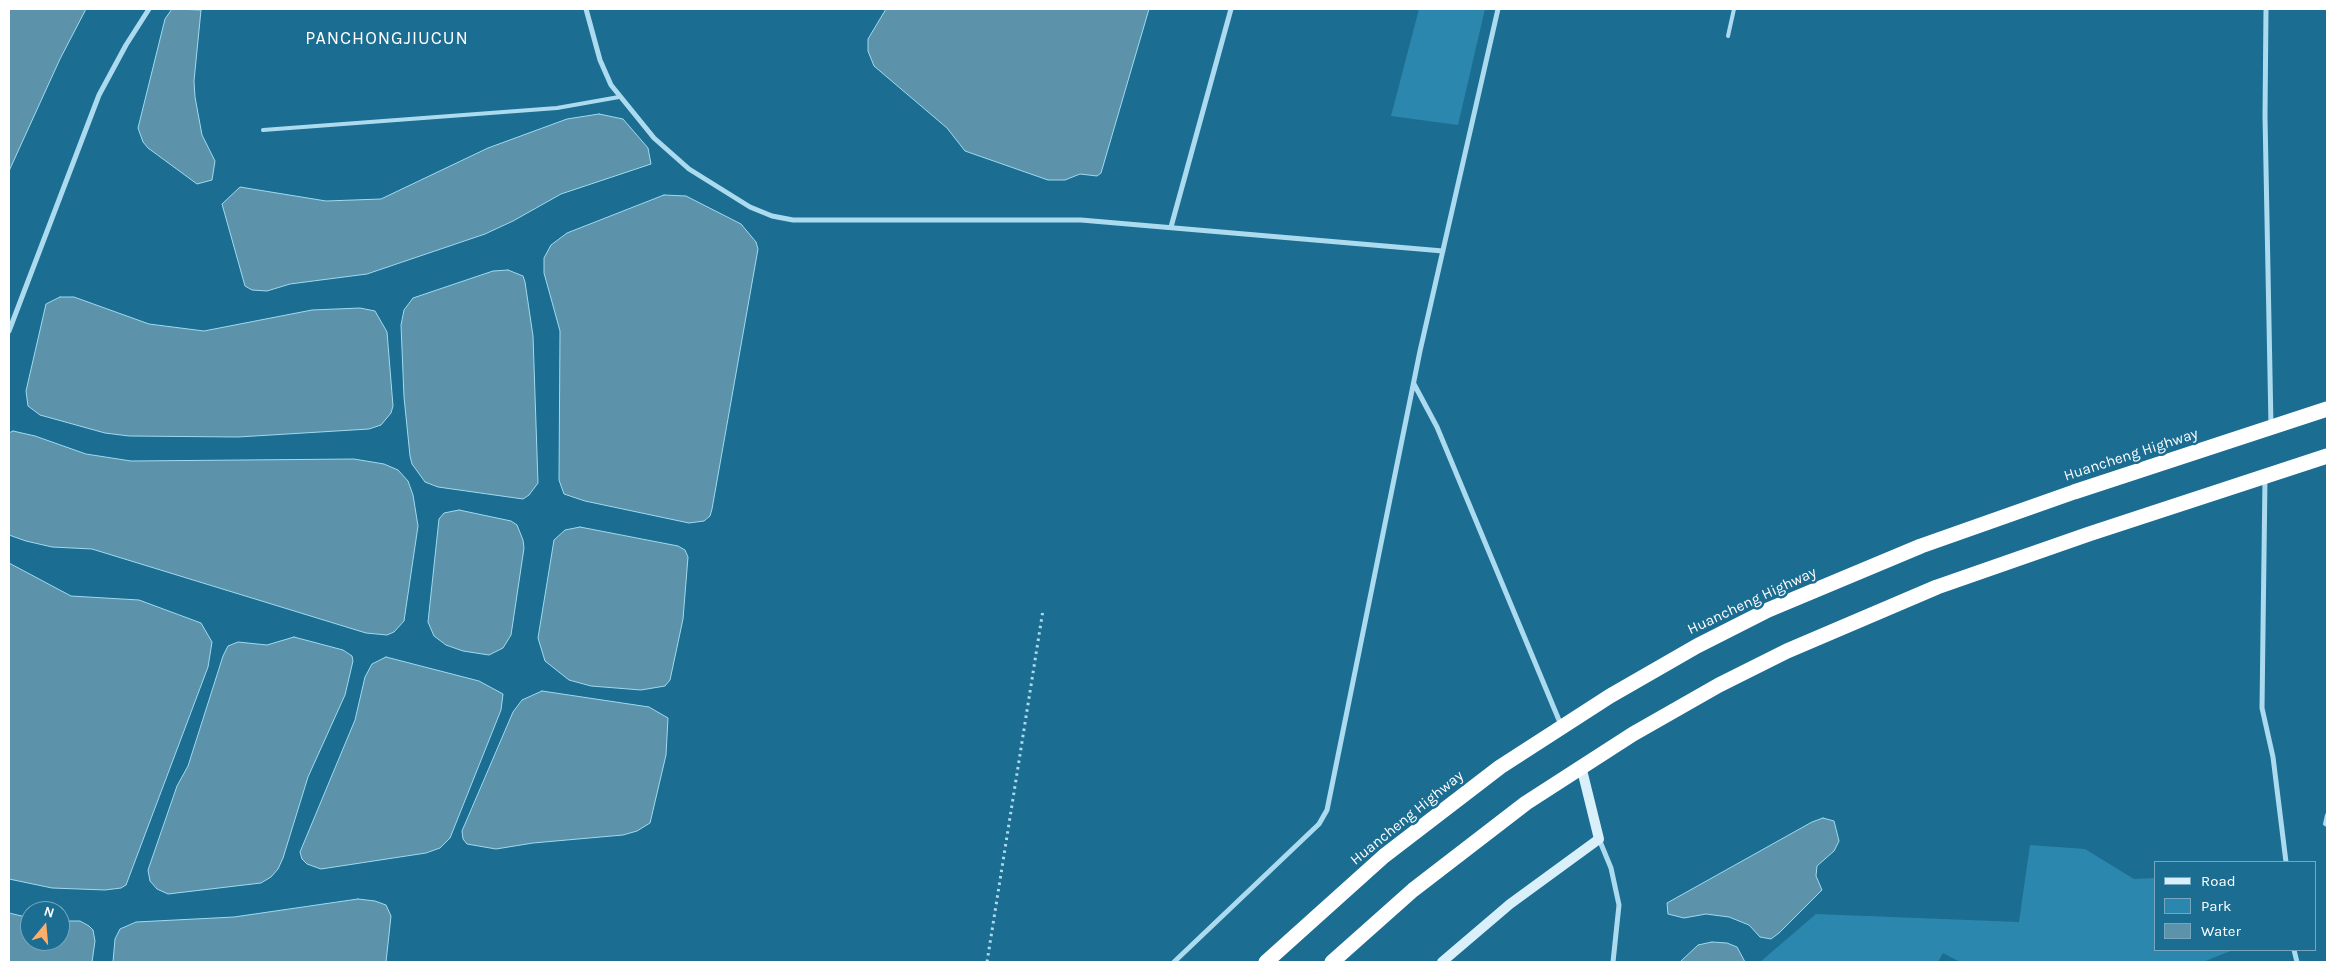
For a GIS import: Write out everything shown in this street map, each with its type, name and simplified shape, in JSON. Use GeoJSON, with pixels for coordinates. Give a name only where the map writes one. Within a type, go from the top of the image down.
{"type":"FeatureCollection","features":[{"type":"Feature","properties":{"kind":"highway","name":"Huancheng Highway"},"geometry":{"type":"LineString","coordinates":[[1266,962],[1349,887],[1424,824],[1500,767],[1562,725],[1698,646],[1768,610],[1869,566],[2013,513],[2327,409]]}},
{"type":"Feature","properties":{"kind":"highway"},"geometry":{"type":"LineString","coordinates":[[1332,962],[1451,859],[1526,803],[1581,766],[1719,685],[1788,650],[1886,607],[1984,570],[2327,456]]}},
{"type":"Feature","properties":{"kind":"street"},"geometry":{"type":"LineString","coordinates":[[9,331],[99,95],[126,44],[149,9]]}},
{"type":"Feature","properties":{"kind":"street"},"geometry":{"type":"LineString","coordinates":[[586,9],[600,60],[619,97],[654,138],[689,169],[750,207],[772,216],[793,220],[1081,220],[1443,252]]}},
{"type":"Feature","properties":{"kind":"street"},"geometry":{"type":"LineString","coordinates":[[1171,227],[1231,9]]}},
{"type":"Feature","properties":{"kind":"street"},"geometry":{"type":"LineString","coordinates":[[1174,962],[1319,824],[1327,810],[1414,383],[1498,9]]}},
{"type":"Feature","properties":{"kind":"street"},"geometry":{"type":"LineString","coordinates":[[2266,9],[2265,116],[2271,428]]}},
{"type":"Feature","properties":{"kind":"street"},"geometry":{"type":"LineString","coordinates":[[1414,383],[1437,427],[1562,725]]}},
{"type":"Feature","properties":{"kind":"street"},"geometry":{"type":"LineString","coordinates":[[2265,476],[2262,708],[2273,757],[2286,861]]}},
{"type":"Feature","properties":{"kind":"street"},"geometry":{"type":"LineString","coordinates":[[1581,766],[1600,839],[1611,868],[1619,905],[1613,962]]}},
{"type":"Feature","properties":{"kind":"street"},"geometry":{"type":"LineString","coordinates":[[1442,962],[1510,904],[1600,839]]}},
{"type":"Feature","properties":{"kind":"lane"},"geometry":{"type":"LineString","coordinates":[[1728,36],[1734,9]]}},
{"type":"Feature","properties":{"kind":"lane"},"geometry":{"type":"LineString","coordinates":[[263,130],[557,108],[619,97]]}},
{"type":"Feature","properties":{"kind":"lane"},"geometry":{"type":"LineString","coordinates":[[2327,816],[2325,824],[2327,824]]}},
{"type":"Feature","properties":{"kind":"path"},"geometry":{"type":"LineString","coordinates":[[987,962],[1043,610]]}},
{"type":"Feature","properties":{"kind":"green space"},"geometry":{"type":"Polygon","coordinates":[[[1419,9],[1485,9],[1458,125],[1391,116],[1419,9]]]}},
{"type":"Feature","properties":{"kind":"green space"},"geometry":{"type":"Polygon","coordinates":[[[2030,845],[2085,849],[2134,879],[2154,878],[2154,951],[2230,951],[2203,962],[1960,962],[1943,953],[1938,962],[1760,962],[1816,914],[2019,922],[2030,845]]]}},
{"type":"Feature","properties":{"kind":"water"},"geometry":{"type":"Polygon","coordinates":[[[9,9],[86,9],[60,59],[9,171],[9,9]]]}},
{"type":"Feature","properties":{"kind":"water"},"geometry":{"type":"Polygon","coordinates":[[[172,9],[201,10],[194,81],[195,97],[202,135],[215,161],[212,180],[197,184],[148,148],[143,142],[138,128],[165,19],[172,9]]]}},
{"type":"Feature","properties":{"kind":"water"},"geometry":{"type":"Polygon","coordinates":[[[886,9],[1149,9],[1101,173],[1097,176],[1080,174],[1065,180],[1048,180],[965,151],[947,128],[874,66],[868,51],[868,39],[886,9]]]}},
{"type":"Feature","properties":{"kind":"water"},"geometry":{"type":"Polygon","coordinates":[[[599,114],[623,119],[648,148],[651,164],[561,194],[513,221],[485,234],[367,274],[290,284],[267,291],[252,290],[245,286],[222,204],[240,187],[326,201],[381,199],[488,148],[567,119],[599,114]]]}},
{"type":"Feature","properties":{"kind":"water"},"geometry":{"type":"Polygon","coordinates":[[[664,195],[686,196],[741,224],[756,242],[758,249],[712,509],[710,516],[704,521],[689,523],[585,501],[564,494],[559,480],[560,331],[544,273],[544,258],[551,245],[567,233],[664,195]]]}},
{"type":"Feature","properties":{"kind":"water"},"geometry":{"type":"Polygon","coordinates":[[[508,270],[523,276],[533,336],[538,483],[529,495],[523,499],[438,487],[425,482],[412,464],[410,456],[404,397],[401,325],[404,310],[413,298],[493,271],[508,270]]]}},
{"type":"Feature","properties":{"kind":"water"},"geometry":{"type":"Polygon","coordinates":[[[60,297],[74,297],[149,324],[204,331],[312,310],[360,308],[375,311],[387,332],[393,406],[391,413],[381,425],[369,429],[238,437],[129,436],[105,433],[40,415],[28,406],[26,391],[46,304],[60,297]]]}},
{"type":"Feature","properties":{"kind":"water"},"geometry":{"type":"Polygon","coordinates":[[[13,431],[35,436],[86,454],[131,461],[354,459],[384,464],[398,470],[408,481],[413,495],[418,526],[404,621],[394,632],[387,635],[366,633],[92,549],[52,547],[9,535],[9,433],[13,431]]]}},
{"type":"Feature","properties":{"kind":"water"},"geometry":{"type":"Polygon","coordinates":[[[459,510],[511,521],[517,525],[523,540],[524,548],[511,635],[503,648],[489,655],[463,651],[446,645],[434,636],[428,622],[439,519],[444,513],[459,510]]]}},
{"type":"Feature","properties":{"kind":"water"},"geometry":{"type":"Polygon","coordinates":[[[580,527],[678,546],[685,550],[688,557],[683,619],[670,680],[665,686],[641,690],[591,686],[569,680],[545,661],[538,638],[554,540],[565,530],[580,527]]]}},
{"type":"Feature","properties":{"kind":"water"},"geometry":{"type":"Polygon","coordinates":[[[9,563],[71,596],[139,600],[201,623],[212,642],[208,667],[126,885],[121,888],[105,890],[52,888],[9,879],[9,563]]]}},
{"type":"Feature","properties":{"kind":"water"},"geometry":{"type":"Polygon","coordinates":[[[294,637],[343,650],[352,656],[353,661],[345,695],[308,777],[278,869],[271,877],[261,883],[168,894],[157,889],[150,881],[148,870],[177,786],[188,766],[223,656],[228,646],[238,642],[267,645],[294,637]]]}},
{"type":"Feature","properties":{"kind":"water"},"geometry":{"type":"Polygon","coordinates":[[[386,657],[479,681],[503,694],[501,710],[450,838],[440,848],[426,853],[321,869],[307,864],[302,859],[300,852],[355,720],[365,677],[372,664],[386,657]]]}},
{"type":"Feature","properties":{"kind":"water"},"geometry":{"type":"Polygon","coordinates":[[[542,691],[649,707],[668,718],[666,755],[650,823],[637,831],[623,835],[533,843],[496,849],[467,844],[463,839],[462,831],[513,712],[522,700],[542,691]]]}},
{"type":"Feature","properties":{"kind":"water"},"geometry":{"type":"Polygon","coordinates":[[[1823,818],[1834,821],[1839,841],[1834,851],[1817,866],[1816,876],[1822,890],[1771,939],[1760,937],[1749,925],[1729,917],[1706,914],[1684,918],[1668,914],[1667,903],[1812,822],[1823,818]]]}},
{"type":"Feature","properties":{"kind":"water"},"geometry":{"type":"Polygon","coordinates":[[[358,899],[375,901],[386,905],[391,916],[386,962],[113,962],[115,939],[120,929],[136,922],[234,917],[358,899]]]}},
{"type":"Feature","properties":{"kind":"water"},"geometry":{"type":"Polygon","coordinates":[[[9,913],[20,916],[20,951],[70,951],[70,921],[80,921],[93,930],[95,941],[92,962],[9,962],[9,913]]]}},
{"type":"Feature","properties":{"kind":"water"},"geometry":{"type":"Polygon","coordinates":[[[1712,942],[1727,943],[1737,947],[1745,962],[1680,962],[1698,945],[1712,942]]]}},
{"type":"Feature","properties":{"kind":"district","name":"PANCHONGJIUCUN"},"geometry":{"type":"Point","coordinates":[387,39]}}]}
